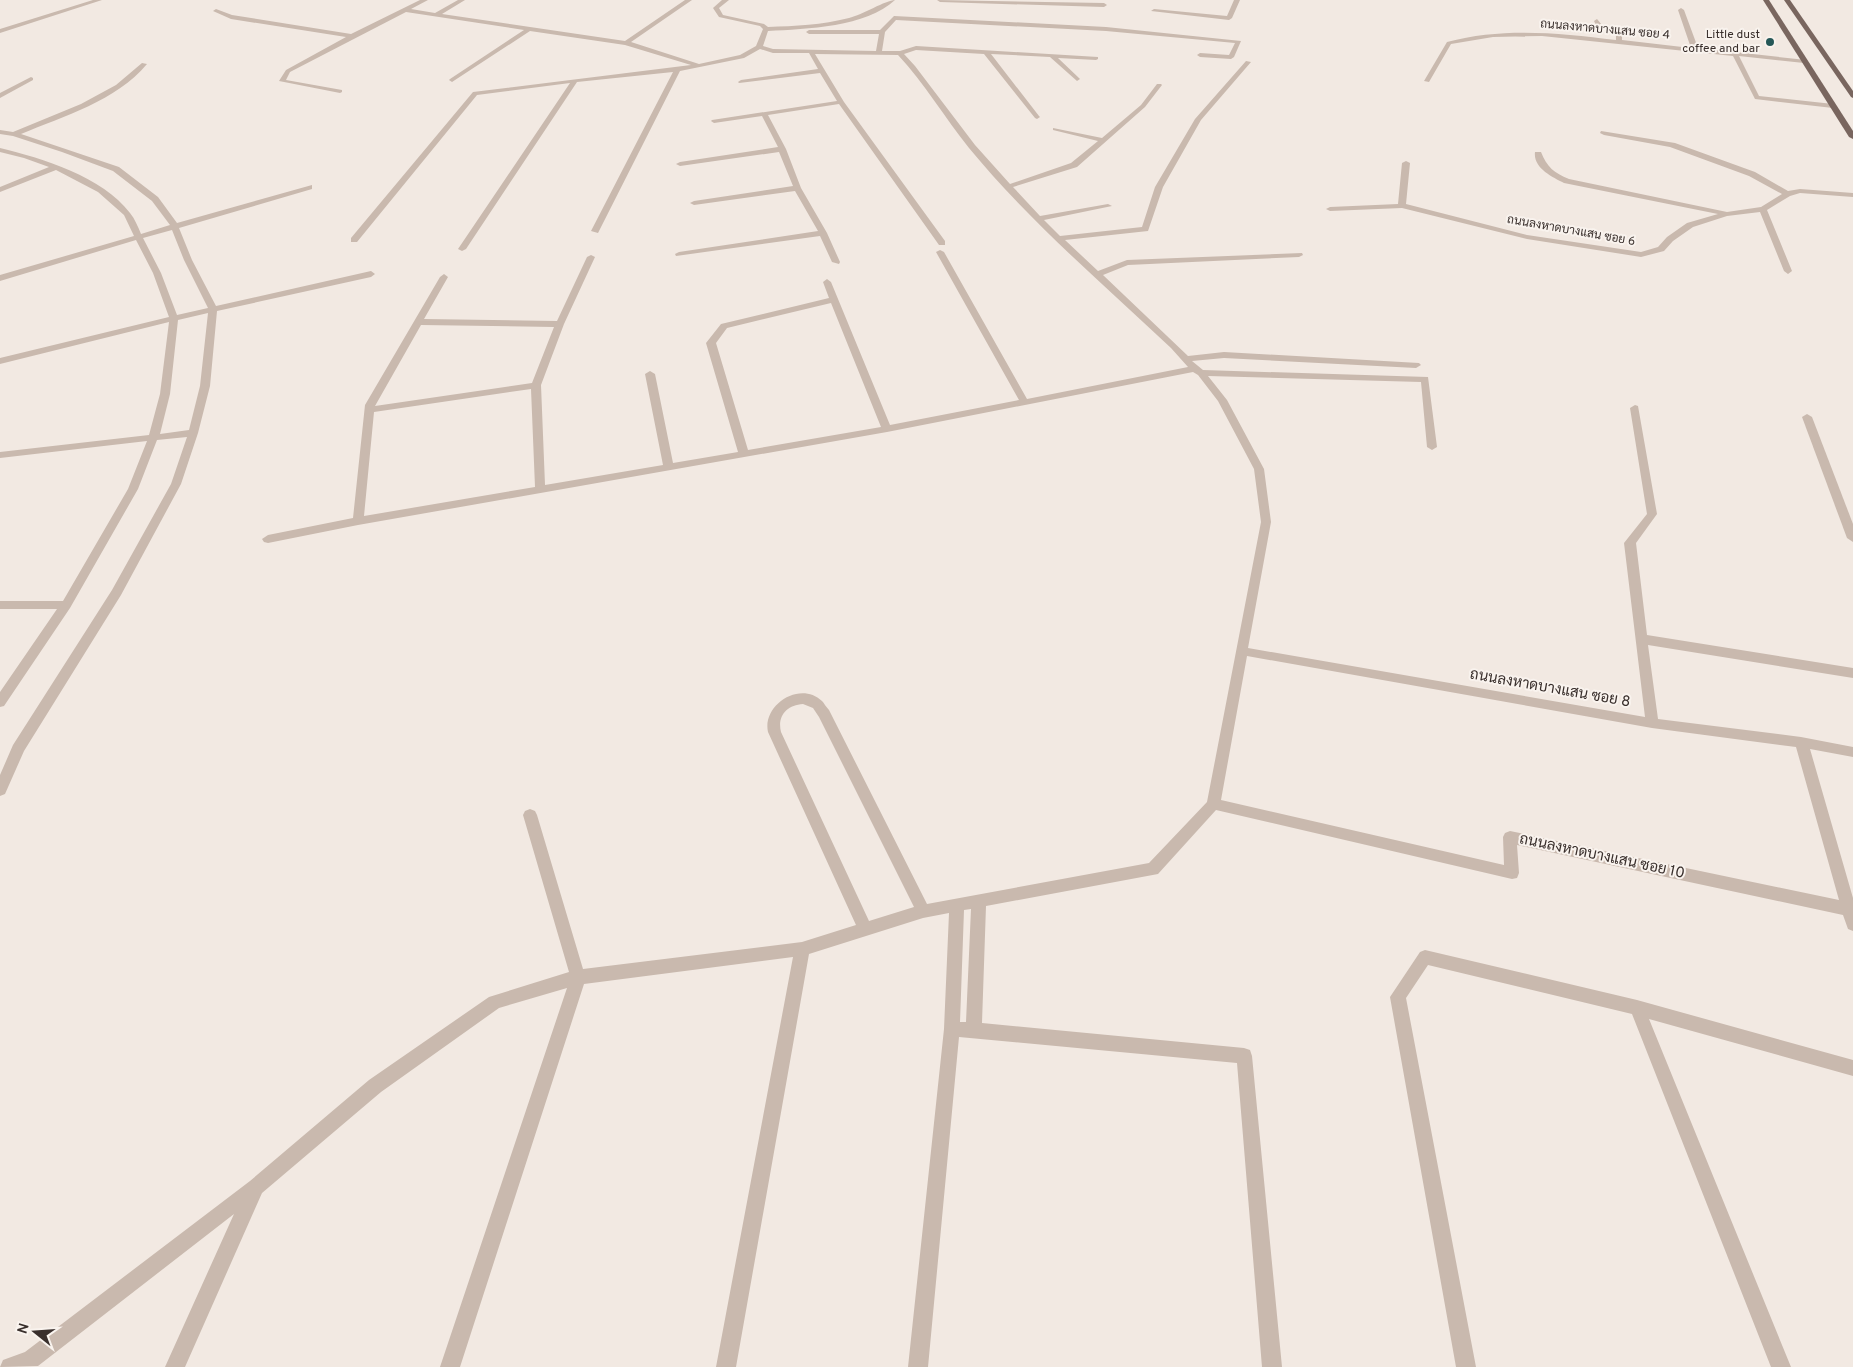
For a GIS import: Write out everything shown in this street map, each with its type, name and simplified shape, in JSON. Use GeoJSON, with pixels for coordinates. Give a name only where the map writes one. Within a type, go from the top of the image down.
{"type":"FeatureCollection","features":[{"type":"Feature","properties":{"kind":"main road"},"geometry":{"type":"LineString","coordinates":[[1766,0],[1853,137]]}},
{"type":"Feature","properties":{"kind":"main road"},"geometry":{"type":"LineString","coordinates":[[1787,0],[1853,96]]}},
{"type":"Feature","properties":{"kind":"street"},"geometry":{"type":"LineString","coordinates":[[0,31],[99,0]]}},
{"type":"Feature","properties":{"kind":"street"},"geometry":{"type":"LineString","coordinates":[[340,91],[282,81],[288,71],[352,36],[425,0]]}},
{"type":"Feature","properties":{"kind":"street"},"geometry":{"type":"LineString","coordinates":[[435,14],[462,0]]}},
{"type":"Feature","properties":{"kind":"street"},"geometry":{"type":"LineString","coordinates":[[626,43],[689,0]]}},
{"type":"Feature","properties":{"kind":"street"},"geometry":{"type":"LineString","coordinates":[[726,0],[716,8],[721,16],[762,25],[765,30]]}},
{"type":"Feature","properties":{"kind":"street"},"geometry":{"type":"LineString","coordinates":[[765,30],[798,28],[862,16],[878,11],[892,0]]}},
{"type":"Feature","properties":{"kind":"street"},"geometry":{"type":"LineString","coordinates":[[940,0],[1104,5]]}},
{"type":"Feature","properties":{"kind":"street"},"geometry":{"type":"LineString","coordinates":[[1154,11],[1229,18],[1236,0]]}},
{"type":"Feature","properties":{"kind":"street"},"geometry":{"type":"LineString","coordinates":[[405,10],[626,43],[700,66]]}},
{"type":"Feature","properties":{"kind":"street"},"geometry":{"type":"LineString","coordinates":[[1681,10],[1695,50]]}},
{"type":"Feature","properties":{"kind":"street"},"geometry":{"type":"LineString","coordinates":[[216,11],[231,17],[352,36]]}},
{"type":"Feature","properties":{"kind":"street"},"geometry":{"type":"LineString","coordinates":[[879,53],[882,32],[894,18],[1106,29],[1239,42],[1231,57],[1200,55]]}},
{"type":"Feature","properties":{"kind":"street"},"geometry":{"type":"LineString","coordinates":[[1597,21],[1600,26],[1619,36],[1620,42]]}},
{"type":"Feature","properties":{"kind":"street"},"geometry":{"type":"LineString","coordinates":[[452,80],[530,28]]}},
{"type":"Feature","properties":{"kind":"street"},"geometry":{"type":"LineString","coordinates":[[765,30],[882,32]]}},
{"type":"Feature","properties":{"kind":"street"},"geometry":{"type":"LineString","coordinates":[[354,240],[475,93],[575,80],[677,70],[742,57],[759,47],[765,30]]}},
{"type":"Feature","properties":{"kind":"street","name":"ถนนลงหาดบางแสน ซอย 4"},"geometry":{"type":"LineString","coordinates":[[1427,81],[1449,43],[1465,38],[1493,35],[1555,35],[1804,61]]}},
{"type":"Feature","properties":{"kind":"street"},"geometry":{"type":"LineString","coordinates":[[759,47],[773,51],[879,53],[900,53],[916,48],[1096,58]]}},
{"type":"Feature","properties":{"kind":"street"},"geometry":{"type":"LineString","coordinates":[[985,51],[1037,117]]}},
{"type":"Feature","properties":{"kind":"street"},"geometry":{"type":"LineString","coordinates":[[811,52],[820,71],[941,248],[1024,403]]}},
{"type":"Feature","properties":{"kind":"street"},"geometry":{"type":"LineString","coordinates":[[10,1367],[31,1359],[256,1187],[375,1086],[495,1002],[578,977],[802,949],[923,911],[1153,869],[1213,804],[1266,522],[1259,469],[1222,400],[1198,371],[1039,219],[972,147],[913,67],[900,53]]}},
{"type":"Feature","properties":{"kind":"street"},"geometry":{"type":"LineString","coordinates":[[1735,54],[1757,98],[1833,106]]}},
{"type":"Feature","properties":{"kind":"street"},"geometry":{"type":"LineString","coordinates":[[1052,56],[1077,79]]}},
{"type":"Feature","properties":{"kind":"street"},"geometry":{"type":"LineString","coordinates":[[1060,238],[1146,229],[1159,187],[1198,119],[1248,62]]}},
{"type":"Feature","properties":{"kind":"street"},"geometry":{"type":"LineString","coordinates":[[14,134],[120,86],[135,75],[144,64]]}},
{"type":"Feature","properties":{"kind":"street"},"geometry":{"type":"LineString","coordinates":[[596,231],[677,70]]}},
{"type":"Feature","properties":{"kind":"street"},"geometry":{"type":"LineString","coordinates":[[741,82],[820,71]]}},
{"type":"Feature","properties":{"kind":"street"},"geometry":{"type":"LineString","coordinates":[[0,96],[31,79]]}},
{"type":"Feature","properties":{"kind":"street"},"geometry":{"type":"LineString","coordinates":[[462,249],[575,80]]}},
{"type":"Feature","properties":{"kind":"street"},"geometry":{"type":"LineString","coordinates":[[1010,186],[1074,165],[1143,106],[1159,85]]}},
{"type":"Feature","properties":{"kind":"street"},"geometry":{"type":"LineString","coordinates":[[714,121],[841,102]]}},
{"type":"Feature","properties":{"kind":"street"},"geometry":{"type":"LineString","coordinates":[[764,114],[782,149],[797,188],[823,233],[836,262]]}},
{"type":"Feature","properties":{"kind":"street"},"geometry":{"type":"LineString","coordinates":[[1056,129],[1102,140]]}},
{"type":"Feature","properties":{"kind":"street"},"geometry":{"type":"LineString","coordinates":[[0,132],[14,134],[65,150],[116,169],[155,200],[175,227],[188,260],[213,309],[205,386],[193,433],[176,484],[117,592],[18,749],[0,790]]}},
{"type":"Feature","properties":{"kind":"street"},"geometry":{"type":"LineString","coordinates":[[1604,133],[1672,146],[1752,174],[1787,194]]}},
{"type":"Feature","properties":{"kind":"street"},"geometry":{"type":"LineString","coordinates":[[680,164],[782,149]]}},
{"type":"Feature","properties":{"kind":"street"},"geometry":{"type":"LineString","coordinates":[[0,150],[26,156],[56,167],[100,190],[127,214],[157,273],[174,318],[166,394],[154,436],[133,489],[66,605],[0,702]]}},
{"type":"Feature","properties":{"kind":"street"},"geometry":{"type":"LineString","coordinates":[[1538,154],[1540,163],[1547,170],[1567,181],[1726,214]]}},
{"type":"Feature","properties":{"kind":"street"},"geometry":{"type":"LineString","coordinates":[[1402,206],[1406,163]]}},
{"type":"Feature","properties":{"kind":"street"},"geometry":{"type":"LineString","coordinates":[[0,190],[56,167]]}},
{"type":"Feature","properties":{"kind":"street"},"geometry":{"type":"LineString","coordinates":[[0,278],[310,187]]}},
{"type":"Feature","properties":{"kind":"street"},"geometry":{"type":"LineString","coordinates":[[694,203],[797,188]]}},
{"type":"Feature","properties":{"kind":"street","name":"ถนนลงหาดบางแสน ซอย 6"},"geometry":{"type":"LineString","coordinates":[[1330,209],[1402,206],[1527,237],[1641,255],[1661,249],[1670,239],[1690,225],[1726,214],[1763,209],[1787,194],[1800,191],[1853,195]]}},
{"type":"Feature","properties":{"kind":"street"},"geometry":{"type":"LineString","coordinates":[[1039,219],[1108,206]]}},
{"type":"Feature","properties":{"kind":"street"},"geometry":{"type":"LineString","coordinates":[[1763,209],[1788,271]]}},
{"type":"Feature","properties":{"kind":"street"},"geometry":{"type":"LineString","coordinates":[[679,254],[823,233]]}},
{"type":"Feature","properties":{"kind":"street"},"geometry":{"type":"LineString","coordinates":[[1096,275],[1127,263],[1299,255]]}},
{"type":"Feature","properties":{"kind":"street"},"geometry":{"type":"LineString","coordinates":[[540,490],[536,385],[560,324],[591,257]]}},
{"type":"Feature","properties":{"kind":"street"},"geometry":{"type":"LineString","coordinates":[[0,361],[174,318],[371,274]]}},
{"type":"Feature","properties":{"kind":"street"},"geometry":{"type":"LineString","coordinates":[[358,520],[370,405],[444,277]]}},
{"type":"Feature","properties":{"kind":"street"},"geometry":{"type":"LineString","coordinates":[[827,282],[887,430]]}},
{"type":"Feature","properties":{"kind":"street"},"geometry":{"type":"LineString","coordinates":[[744,455],[711,344],[724,326],[833,300]]}},
{"type":"Feature","properties":{"kind":"street"},"geometry":{"type":"LineString","coordinates":[[418,322],[560,324]]}},
{"type":"Feature","properties":{"kind":"street"},"geometry":{"type":"LineString","coordinates":[[1186,360],[1224,355],[1416,364]]}},
{"type":"Feature","properties":{"kind":"street"},"geometry":{"type":"LineString","coordinates":[[268,539],[358,520],[887,430],[1198,371],[1425,379],[1432,447]]}},
{"type":"Feature","properties":{"kind":"street"},"geometry":{"type":"LineString","coordinates":[[650,374],[669,468]]}},
{"type":"Feature","properties":{"kind":"street"},"geometry":{"type":"LineString","coordinates":[[370,410],[536,385]]}},
{"type":"Feature","properties":{"kind":"street"},"geometry":{"type":"LineString","coordinates":[[1636,408],[1652,514],[1630,543],[1652,723]]}},
{"type":"Feature","properties":{"kind":"street"},"geometry":{"type":"LineString","coordinates":[[1808,417],[1853,538]]}},
{"type":"Feature","properties":{"kind":"street"},"geometry":{"type":"LineString","coordinates":[[0,455],[193,433]]}},
{"type":"Feature","properties":{"kind":"street"},"geometry":{"type":"LineString","coordinates":[[0,605],[66,605]]}},
{"type":"Feature","properties":{"kind":"street"},"geometry":{"type":"LineString","coordinates":[[1641,639],[1853,673]]}},
{"type":"Feature","properties":{"kind":"street","name":"ถนนลงหาดบางแสน ซอย 8"},"geometry":{"type":"LineString","coordinates":[[1242,651],[1652,723],[1801,742],[1853,752]]}},
{"type":"Feature","properties":{"kind":"street"},"geometry":{"type":"LineString","coordinates":[[865,929],[787,761],[773,726],[776,713],[786,702],[803,699],[810,701],[816,703],[824,714],[923,911]]}},
{"type":"Feature","properties":{"kind":"street"},"geometry":{"type":"LineString","coordinates":[[1801,742],[1851,909],[1853,924]]}},
{"type":"Feature","properties":{"kind":"street","name":"ถนนลงหาดบางแสน ซอย 10"},"geometry":{"type":"LineString","coordinates":[[1213,804],[1512,872],[1510,837],[1851,909]]}},
{"type":"Feature","properties":{"kind":"street"},"geometry":{"type":"LineString","coordinates":[[450,1367],[578,977],[530,815]]}},
{"type":"Feature","properties":{"kind":"street"},"geometry":{"type":"LineString","coordinates":[[974,1030],[979,901]]}},
{"type":"Feature","properties":{"kind":"street"},"geometry":{"type":"LineString","coordinates":[[918,1367],[952,1030],[957,905]]}},
{"type":"Feature","properties":{"kind":"street"},"geometry":{"type":"LineString","coordinates":[[726,1367],[802,949]]}},
{"type":"Feature","properties":{"kind":"street"},"geometry":{"type":"LineString","coordinates":[[1466,1367],[1398,997],[1425,957],[1637,1008],[1853,1068]]}},
{"type":"Feature","properties":{"kind":"street"},"geometry":{"type":"LineString","coordinates":[[1637,1008],[1781,1367]]}},
{"type":"Feature","properties":{"kind":"street"},"geometry":{"type":"LineString","coordinates":[[952,1030],[974,1030],[1244,1056],[1272,1367]]}},
{"type":"Feature","properties":{"kind":"street"},"geometry":{"type":"LineString","coordinates":[[175,1367],[256,1187]]}},
{"type":"Feature","properties":{"kind":"place","name":"Little dust coffee and bar"},"geometry":{"type":"Point","coordinates":[1770,42]}}]}
